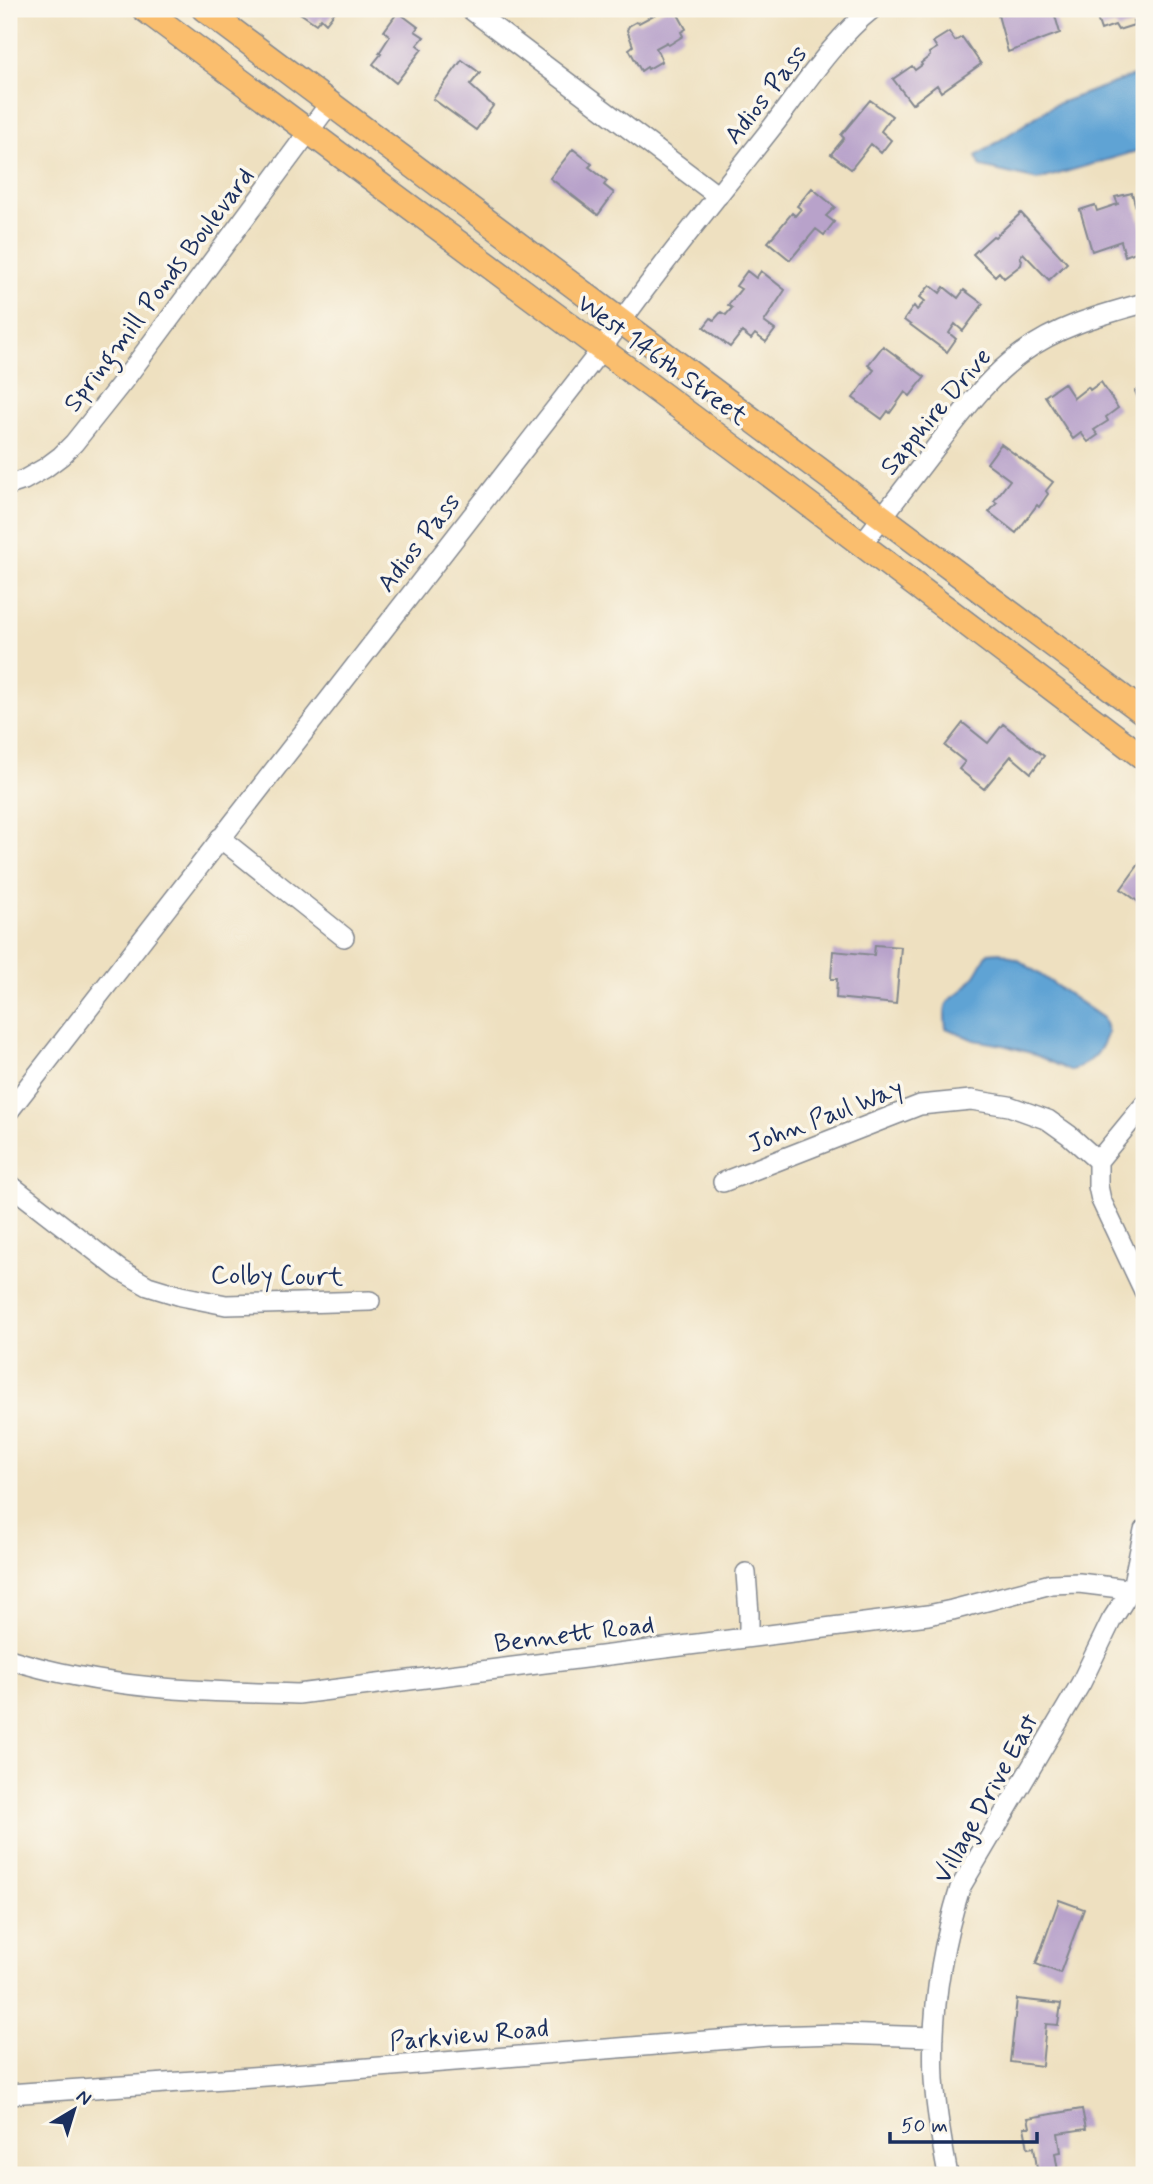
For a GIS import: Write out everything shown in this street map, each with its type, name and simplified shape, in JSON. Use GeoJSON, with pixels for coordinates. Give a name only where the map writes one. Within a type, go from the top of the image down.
{"type":"FeatureCollection","features":[{"type":"Feature","properties":{"kind":"main road","name":"West 146th Street"},"geometry":{"type":"LineString","coordinates":[[145,9],[1144,758]]}},
{"type":"Feature","properties":{"kind":"main road","name":"West 146th Street"},"geometry":{"type":"LineString","coordinates":[[204,9],[1144,713]]}},
{"type":"Feature","properties":{"kind":"street"},"geometry":{"type":"LineString","coordinates":[[470,9],[718,196]]}},
{"type":"Feature","properties":{"kind":"street","name":"Adios Pass"},"geometry":{"type":"LineString","coordinates":[[9,1111],[843,36],[872,9]]}},
{"type":"Feature","properties":{"kind":"street","name":"Springmill Ponds Boulevard"},"geometry":{"type":"LineString","coordinates":[[9,485],[45,468],[74,443],[125,379],[330,103]]}},
{"type":"Feature","properties":{"kind":"street","name":"Sapphire Drive"},"geometry":{"type":"LineString","coordinates":[[861,545],[993,377],[1022,353],[1050,336],[1083,320],[1144,303]]}},
{"type":"Feature","properties":{"kind":"street"},"geometry":{"type":"LineString","coordinates":[[220,838],[344,937]]}},
{"type":"Feature","properties":{"kind":"street","name":"John Paul Way"},"geometry":{"type":"LineString","coordinates":[[723,1182],[920,1105],[971,1100],[1009,1106],[1048,1120],[1098,1161]]}},
{"type":"Feature","properties":{"kind":"street"},"geometry":{"type":"LineString","coordinates":[[1144,1105],[1098,1161],[1101,1200],[1144,1292]]}},
{"type":"Feature","properties":{"kind":"street","name":"Colby Court"},"geometry":{"type":"LineString","coordinates":[[9,1184],[120,1270],[148,1286],[226,1305],[370,1301]]}},
{"type":"Feature","properties":{"kind":"street"},"geometry":{"type":"LineString","coordinates":[[1138,1590],[1144,1530]]}},
{"type":"Feature","properties":{"kind":"street"},"geometry":{"type":"LineString","coordinates":[[746,1573],[749,1637]]}},
{"type":"Feature","properties":{"kind":"street","name":"Bennett Road"},"geometry":{"type":"LineString","coordinates":[[9,1659],[118,1685],[208,1692],[298,1694],[928,1615],[1051,1584],[1079,1583],[1138,1590]]}},
{"type":"Feature","properties":{"kind":"street","name":"Village Drive East"},"geometry":{"type":"LineString","coordinates":[[948,2175],[934,2081],[934,2037],[941,1967],[960,1888],[1081,1683],[1111,1621],[1138,1590]]}},
{"type":"Feature","properties":{"kind":"street","name":"Parkview Road"},"geometry":{"type":"LineString","coordinates":[[9,2094],[768,2036],[838,2034],[934,2037]]}},
{"type":"Feature","properties":{"kind":"water"},"geometry":{"type":"Polygon","coordinates":[[[1144,72],[1144,149],[1038,180],[981,167],[976,156],[1054,105],[1144,72]]]}},
{"type":"Feature","properties":{"kind":"water"},"geometry":{"type":"Polygon","coordinates":[[[1000,952],[1020,961],[1103,1018],[1108,1032],[1102,1047],[1090,1060],[1071,1071],[1031,1053],[974,1040],[946,1028],[947,1004],[970,982],[988,953],[1000,952]]]}},
{"type":"Feature","properties":{"kind":"building"},"geometry":{"type":"Polygon","coordinates":[[[303,9],[337,9],[326,23],[321,18],[316,24],[300,13],[303,9]]]}},
{"type":"Feature","properties":{"kind":"building"},"geometry":{"type":"Polygon","coordinates":[[[665,9],[675,9],[686,29],[681,32],[683,36],[669,45],[667,42],[656,48],[662,61],[641,71],[629,49],[633,46],[627,30],[636,22],[639,23],[665,9]]]}},
{"type":"Feature","properties":{"kind":"building"},"geometry":{"type":"Polygon","coordinates":[[[1017,9],[1053,9],[1060,33],[1008,52],[998,15],[1017,9]]]}},
{"type":"Feature","properties":{"kind":"building"},"geometry":{"type":"Polygon","coordinates":[[[1094,9],[1144,9],[1144,31],[1141,19],[1133,21],[1134,25],[1118,30],[1115,25],[1101,30],[1094,9]]]}},
{"type":"Feature","properties":{"kind":"building"},"geometry":{"type":"Polygon","coordinates":[[[398,12],[418,27],[415,31],[424,37],[417,45],[422,49],[396,83],[373,64],[390,36],[384,31],[398,12]]]}},
{"type":"Feature","properties":{"kind":"building"},"geometry":{"type":"Polygon","coordinates":[[[949,32],[955,41],[962,37],[981,64],[941,92],[937,85],[912,104],[893,79],[912,66],[915,70],[922,65],[930,56],[929,53],[937,48],[933,42],[949,32]]]}},
{"type":"Feature","properties":{"kind":"building"},"geometry":{"type":"Polygon","coordinates":[[[462,60],[480,73],[470,85],[493,106],[476,130],[433,99],[462,60]]]}},
{"type":"Feature","properties":{"kind":"building"},"geometry":{"type":"Polygon","coordinates":[[[870,100],[892,116],[881,131],[891,140],[881,153],[871,144],[851,169],[831,154],[844,138],[841,135],[870,100]]]}},
{"type":"Feature","properties":{"kind":"building"},"geometry":{"type":"Polygon","coordinates":[[[573,149],[592,164],[589,167],[607,181],[604,185],[614,193],[598,215],[550,178],[573,149]]]}},
{"type":"Feature","properties":{"kind":"building"},"geometry":{"type":"Polygon","coordinates":[[[812,188],[835,207],[826,216],[834,222],[824,235],[816,229],[790,260],[768,242],[792,213],[795,216],[801,209],[797,206],[812,188]]]}},
{"type":"Feature","properties":{"kind":"building"},"geometry":{"type":"Polygon","coordinates":[[[1132,193],[1144,237],[1144,249],[1125,256],[1121,241],[1092,251],[1080,210],[1095,205],[1097,211],[1118,204],[1115,197],[1132,193]]]}},
{"type":"Feature","properties":{"kind":"building"},"geometry":{"type":"Polygon","coordinates":[[[1021,213],[1067,263],[1049,280],[1023,253],[1020,257],[1021,265],[1004,278],[999,272],[995,276],[973,254],[1021,213]]]}},
{"type":"Feature","properties":{"kind":"building"},"geometry":{"type":"Polygon","coordinates":[[[747,271],[756,278],[761,271],[785,290],[764,322],[775,330],[766,342],[755,334],[751,339],[742,332],[730,347],[704,327],[711,318],[714,320],[721,312],[726,315],[732,308],[728,305],[741,289],[736,286],[747,271]]]}},
{"type":"Feature","properties":{"kind":"building"},"geometry":{"type":"Polygon","coordinates":[[[930,285],[940,293],[944,287],[958,298],[964,290],[983,304],[963,331],[955,324],[949,333],[956,339],[947,352],[904,320],[914,306],[917,310],[925,301],[920,297],[930,285]]]}},
{"type":"Feature","properties":{"kind":"building"},"geometry":{"type":"Polygon","coordinates":[[[883,346],[925,377],[910,396],[905,392],[890,413],[888,411],[882,419],[853,398],[874,370],[868,365],[883,346]]]}},
{"type":"Feature","properties":{"kind":"building"},"geometry":{"type":"Polygon","coordinates":[[[1101,382],[1118,408],[1106,417],[1108,421],[1094,430],[1098,435],[1088,442],[1081,433],[1073,439],[1045,396],[1064,383],[1074,398],[1088,387],[1090,390],[1101,382]]]}},
{"type":"Feature","properties":{"kind":"building"},"geometry":{"type":"Polygon","coordinates":[[[1144,387],[1144,414],[1135,391],[1144,387]]]}},
{"type":"Feature","properties":{"kind":"building"},"geometry":{"type":"Polygon","coordinates":[[[1001,444],[1053,482],[1039,507],[1037,505],[1016,533],[989,512],[1010,480],[987,463],[1001,444]]]}},
{"type":"Feature","properties":{"kind":"building"},"geometry":{"type":"Polygon","coordinates":[[[963,723],[988,743],[1003,724],[1044,756],[1031,773],[1011,756],[984,789],[959,769],[965,762],[945,746],[963,723]]]}},
{"type":"Feature","properties":{"kind":"building"},"geometry":{"type":"Polygon","coordinates":[[[1142,860],[1144,862],[1144,906],[1121,889],[1142,860]]]}},
{"type":"Feature","properties":{"kind":"building"},"geometry":{"type":"Polygon","coordinates":[[[875,945],[901,947],[896,1004],[836,998],[837,979],[831,979],[833,951],[874,955],[875,945]]]}},
{"type":"Feature","properties":{"kind":"building"},"geometry":{"type":"Polygon","coordinates":[[[1059,1900],[1084,1909],[1060,1973],[1036,1964],[1059,1900]]]}},
{"type":"Feature","properties":{"kind":"building"},"geometry":{"type":"Polygon","coordinates":[[[1017,1999],[1061,2004],[1058,2025],[1046,2024],[1042,2066],[1010,2062],[1017,1999]]]}},
{"type":"Feature","properties":{"kind":"building"},"geometry":{"type":"Polygon","coordinates":[[[1082,2109],[1086,2129],[1058,2133],[1061,2152],[1055,2153],[1058,2171],[1038,2175],[1034,2147],[1028,2148],[1024,2127],[1030,2127],[1028,2118],[1082,2109]]]}}]}
